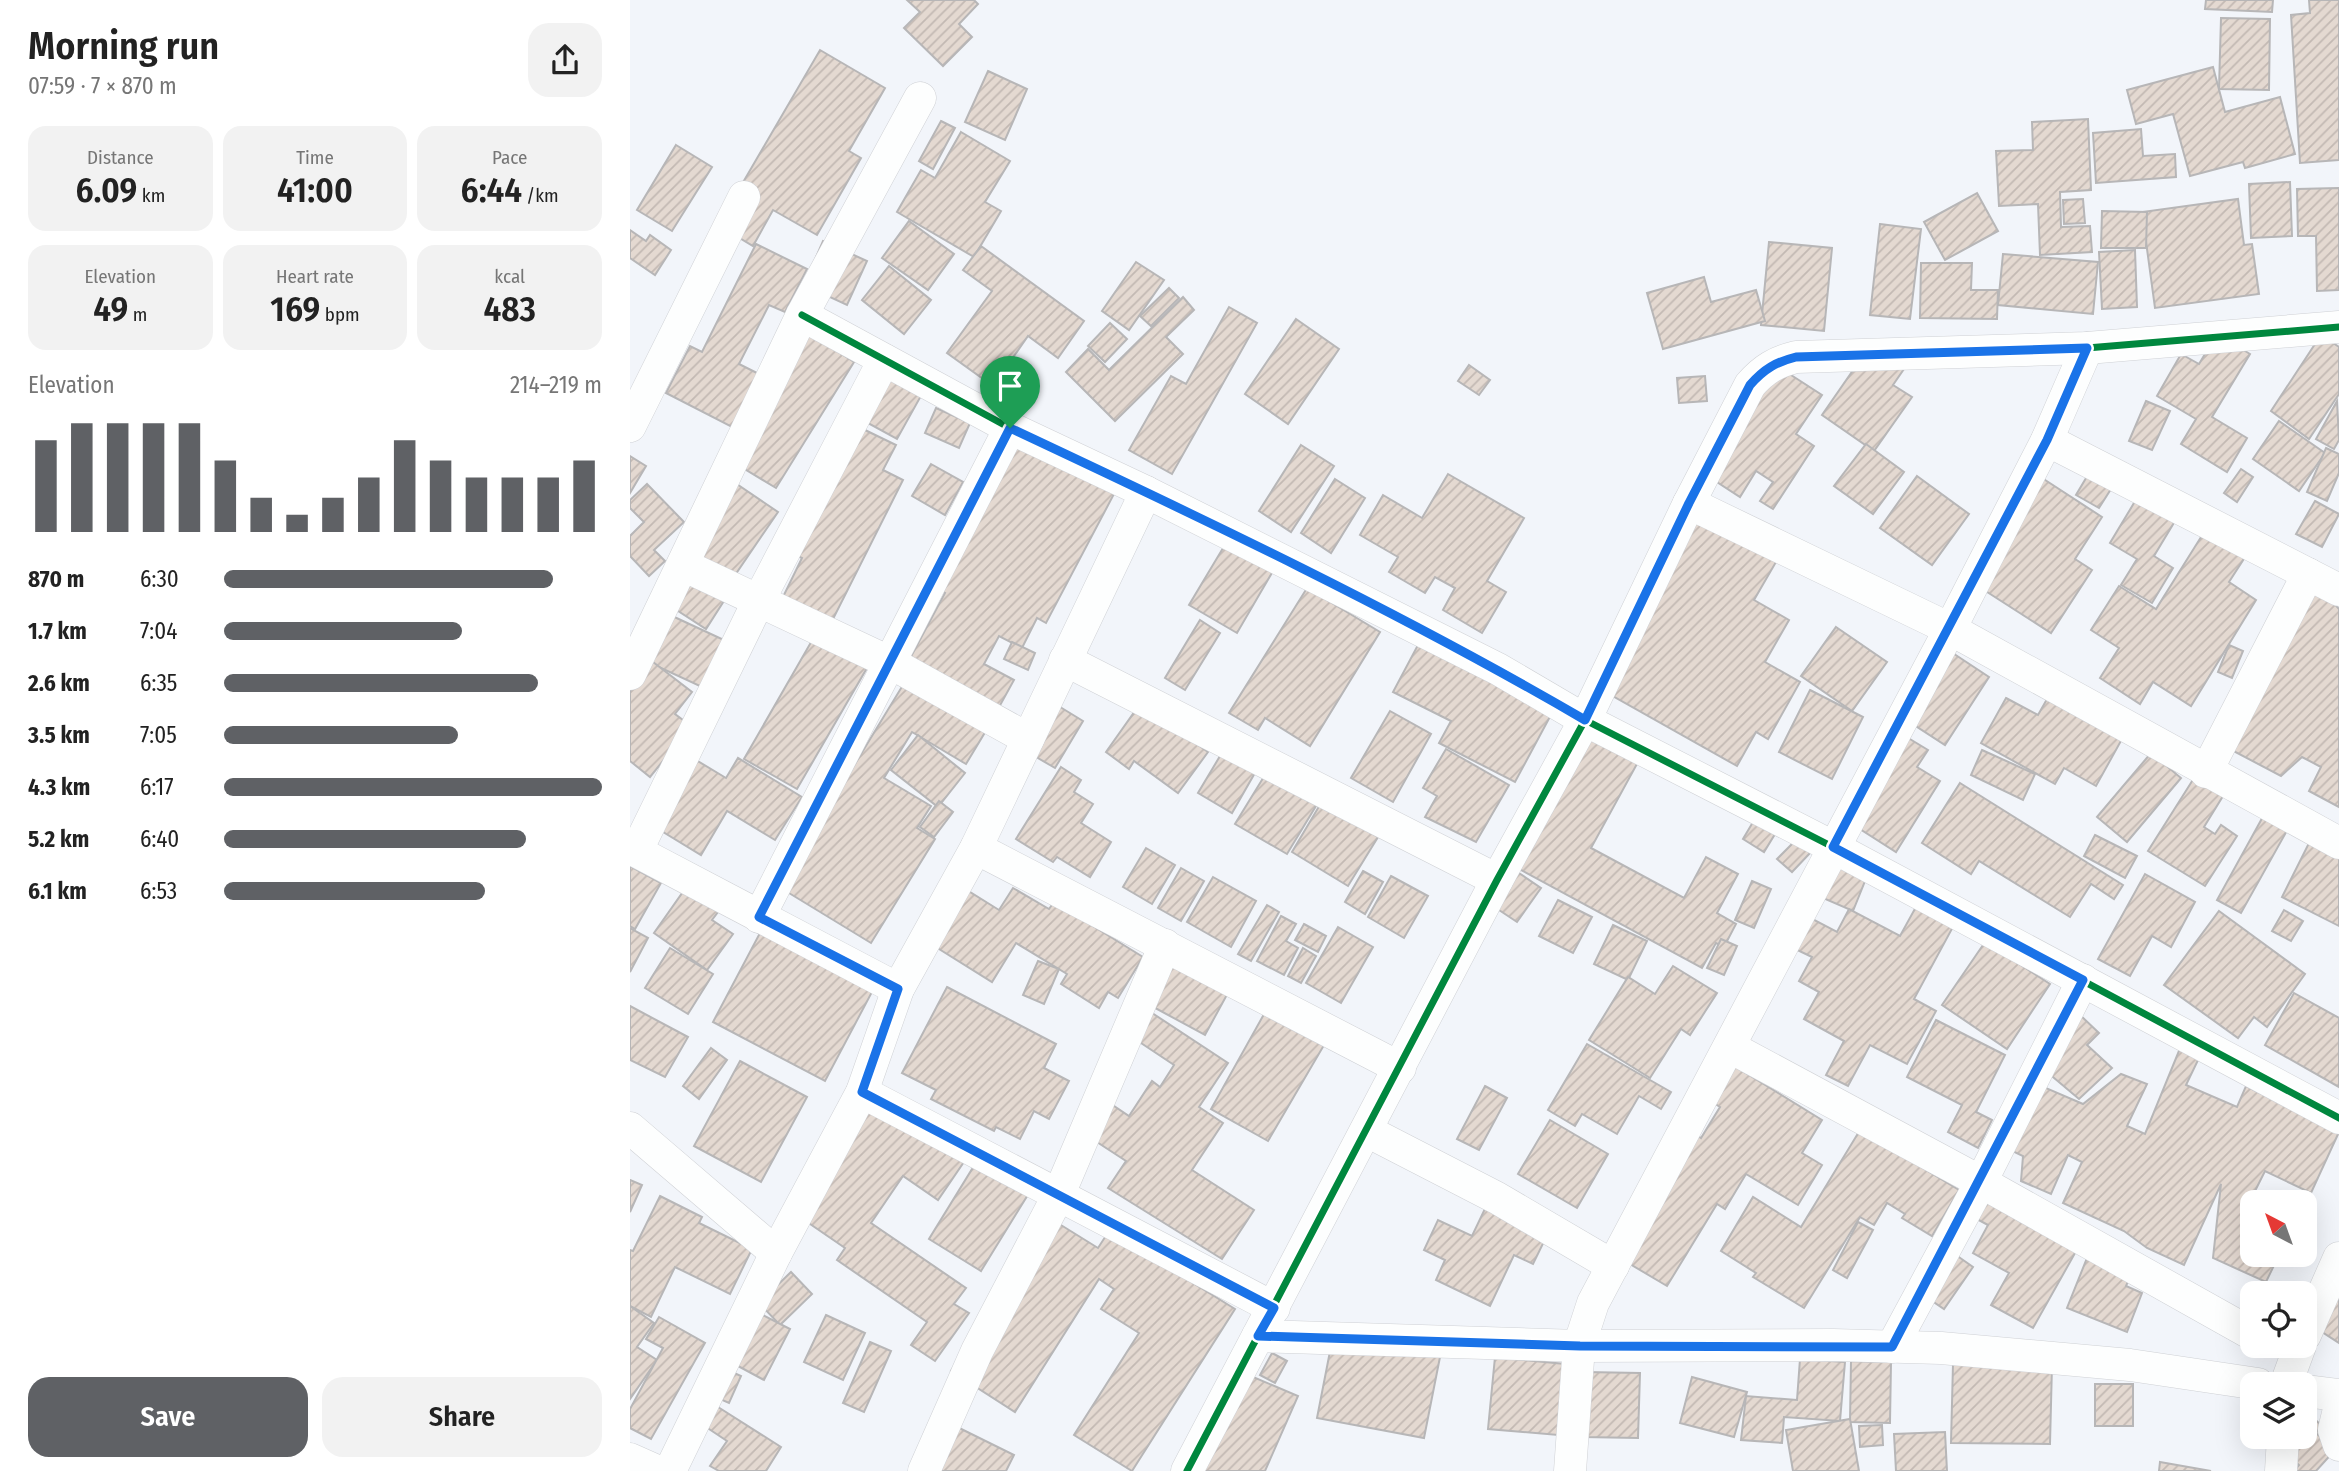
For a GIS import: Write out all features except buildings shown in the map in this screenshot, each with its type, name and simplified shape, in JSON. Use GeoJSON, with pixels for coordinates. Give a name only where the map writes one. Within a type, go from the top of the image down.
{"type":"FeatureCollection","features":[{"type":"Feature","properties":{"kind":"street"},"geometry":{"type":"LineString","coordinates":[[630,674],[802,315],[920,98]]}},
{"type":"Feature","properties":{"kind":"street"},"geometry":{"type":"LineString","coordinates":[[630,426],[744,197]]}},
{"type":"Feature","properties":{"kind":"street"},"geometry":{"type":"LineString","coordinates":[[802,315],[1010,428],[1146,492],[1498,669],[1585,720],[1833,847],[2339,1118]]}},
{"type":"Feature","properties":{"kind":"street"},"geometry":{"type":"LineString","coordinates":[[1187,1471],[1497,880],[1585,720],[1689,503],[1750,385],[1776,362],[1796,357],[2087,348],[2339,327]]}},
{"type":"Feature","properties":{"kind":"street"},"geometry":{"type":"LineString","coordinates":[[1570,1471],[1580,1346],[1593,1303],[1950,629],[2047,440],[2087,348]]}},
{"type":"Feature","properties":{"kind":"street"},"geometry":{"type":"LineString","coordinates":[[884,360],[633,849],[898,989]]}},
{"type":"Feature","properties":{"kind":"street"},"geometry":{"type":"LineString","coordinates":[[759,917],[1010,428]]}},
{"type":"Feature","properties":{"kind":"street"},"geometry":{"type":"LineString","coordinates":[[2047,440],[2339,590]]}},
{"type":"Feature","properties":{"kind":"street"},"geometry":{"type":"LineString","coordinates":[[670,1471],[776,1253],[862,1092],[898,989],[976,848],[1146,492]]}},
{"type":"Feature","properties":{"kind":"street"},"geometry":{"type":"LineString","coordinates":[[1689,503],[1950,629],[2339,843]]}},
{"type":"Feature","properties":{"kind":"street"},"geometry":{"type":"LineString","coordinates":[[682,565],[891,663],[1028,739]]}},
{"type":"Feature","properties":{"kind":"street"},"geometry":{"type":"LineString","coordinates":[[2206,772],[2308,574]]}},
{"type":"Feature","properties":{"kind":"street"},"geometry":{"type":"LineString","coordinates":[[1065,660],[1497,880]]}},
{"type":"Feature","properties":{"kind":"street"},"geometry":{"type":"LineString","coordinates":[[976,848],[1400,1068]]}},
{"type":"Feature","properties":{"kind":"street"},"geometry":{"type":"LineString","coordinates":[[924,1471],[977,1351],[1059,1194],[1165,945]]}},
{"type":"Feature","properties":{"kind":"street"},"geometry":{"type":"LineString","coordinates":[[1892,1347],[1981,1182],[2083,980]]}},
{"type":"Feature","properties":{"kind":"street"},"geometry":{"type":"LineString","coordinates":[[1730,1047],[1981,1182],[2240,1327]]}},
{"type":"Feature","properties":{"kind":"street"},"geometry":{"type":"LineString","coordinates":[[862,1092],[1274,1308]]}},
{"type":"Feature","properties":{"kind":"street"},"geometry":{"type":"LineString","coordinates":[[630,1128],[776,1253]]}},
{"type":"Feature","properties":{"kind":"street"},"geometry":{"type":"LineString","coordinates":[[1367,1131],[1497,1198],[1613,1266]]}},
{"type":"Feature","properties":{"kind":"street"},"geometry":{"type":"LineString","coordinates":[[2317,1303],[2339,1258]]}},
{"type":"Feature","properties":{"kind":"street"},"geometry":{"type":"LineString","coordinates":[[1258,1336],[1580,1346],[1892,1347],[2130,1365],[2240,1381]]}},
{"type":"Feature","properties":{"kind":"street"},"geometry":{"type":"LineString","coordinates":[[2317,1392],[2339,1395]]}},
{"type":"Feature","properties":{"kind":"street"},"geometry":{"type":"LineString","coordinates":[[2339,1409],[2334,1430],[2339,1445]]}},
{"type":"Feature","properties":{"kind":"street"},"geometry":{"type":"LineString","coordinates":[[2281,1471],[2282,1449]]}},
{"type":"Feature","properties":{"kind":"street"},"geometry":{"type":"LineString","coordinates":[[630,1459],[657,1471]]}},
{"type":"Feature","properties":{"kind":"cycle path"},"geometry":{"type":"LineString","coordinates":[[802,315],[1010,428],[1146,492],[1498,669],[1585,720],[1833,847],[2339,1118]]}},
{"type":"Feature","properties":{"kind":"cycle path"},"geometry":{"type":"LineString","coordinates":[[1187,1471],[1497,880],[1585,720],[1689,503],[1755,379],[1765,370],[1796,357],[2087,348],[2339,327]]}},
{"type":"Feature","properties":{"kind":"route"},"geometry":{"type":"LineString","coordinates":[[2087,348],[2047,440],[1950,629],[1833,847],[2083,980],[1981,1182],[1892,1347],[1580,1346],[1258,1336],[1274,1308],[862,1092],[898,989],[759,917],[1010,428],[1146,492],[1498,669],[1585,720],[1689,503],[1750,385],[1762,371],[1776,362],[1796,357],[2087,348]]}}]}
